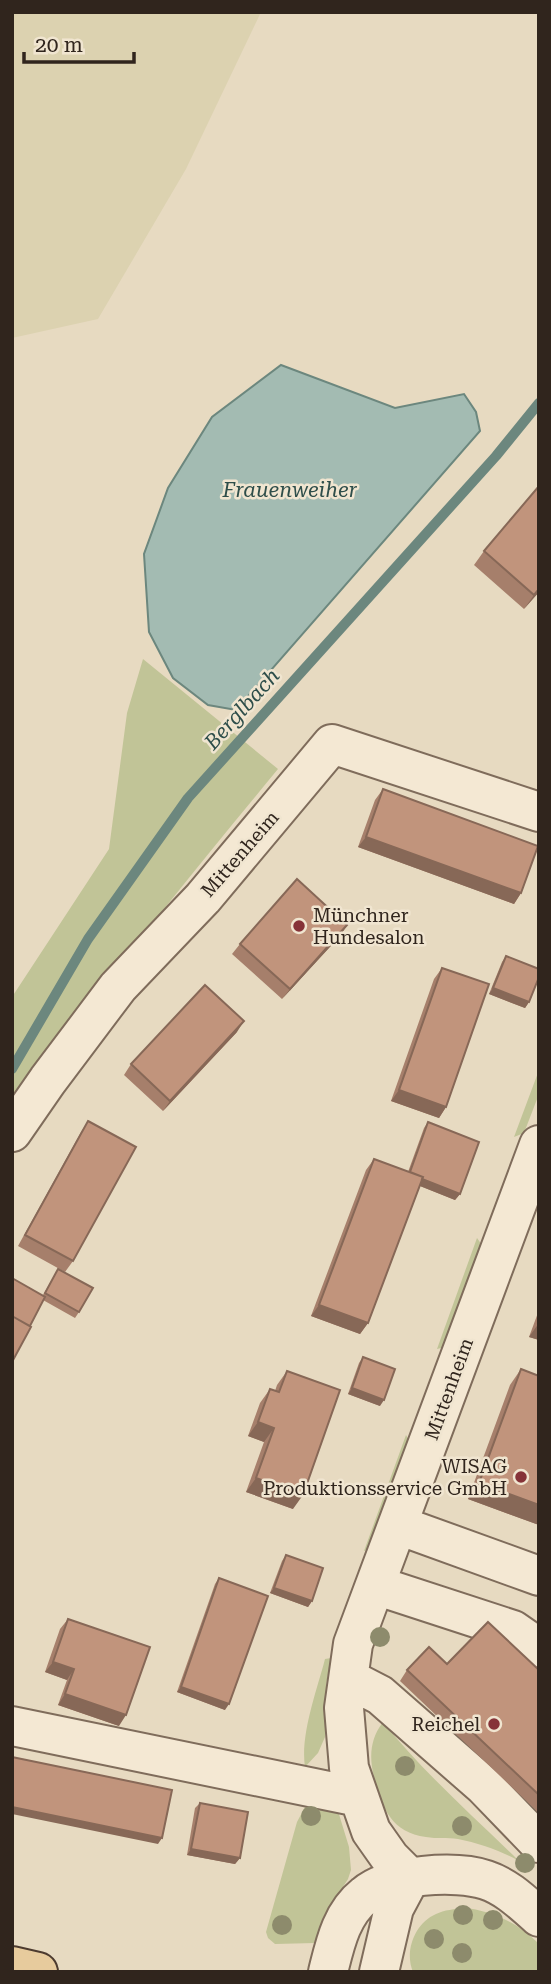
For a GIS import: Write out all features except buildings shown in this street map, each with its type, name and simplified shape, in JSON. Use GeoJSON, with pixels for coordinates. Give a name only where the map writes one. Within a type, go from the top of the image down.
{"type":"FeatureCollection","features":[{"type":"Feature","properties":{"kind":"main road"},"geometry":{"type":"LineString","coordinates":[[12,1966],[38,1972]]}},
{"type":"Feature","properties":{"kind":"street","name":"Mittenheim"},"geometry":{"type":"LineString","coordinates":[[12,1132],[118,987],[202,898],[332,744],[539,812]]}},
{"type":"Feature","properties":{"kind":"street","name":"Mittenheim"},"geometry":{"type":"LineString","coordinates":[[410,1878],[390,1858],[371,1831],[349,1768],[344,1708],[353,1644],[539,1145]]}},
{"type":"Feature","properties":{"kind":"street"},"geometry":{"type":"LineString","coordinates":[[398,1525],[539,1576]]}},
{"type":"Feature","properties":{"kind":"street"},"geometry":{"type":"LineString","coordinates":[[375,1585],[513,1630],[539,1648]]}},
{"type":"Feature","properties":{"kind":"street"},"geometry":{"type":"LineString","coordinates":[[348,1679],[380,1695],[484,1786],[539,1843]]}},
{"type":"Feature","properties":{"kind":"street"},"geometry":{"type":"LineString","coordinates":[[12,1726],[358,1797]]}},
{"type":"Feature","properties":{"kind":"street"},"geometry":{"type":"LineString","coordinates":[[328,1972],[338,1933],[350,1911],[365,1894],[387,1883],[447,1875],[484,1879],[514,1895],[539,1917]]}},
{"type":"Feature","properties":{"kind":"street"},"geometry":{"type":"LineString","coordinates":[[379,1972],[394,1909],[410,1878]]}},
{"type":"Feature","properties":{"kind":"shaded area"},"geometry":{"type":"Polygon","coordinates":[[[12,12],[261,12],[186,169],[98,319],[12,338],[12,12]]]}},
{"type":"Feature","properties":{"kind":"green space"},"geometry":{"type":"Polygon","coordinates":[[[143,659],[278,769],[107,983],[12,1118],[12,997],[109,849],[127,713],[143,659]]]}},
{"type":"Feature","properties":{"kind":"green space"},"geometry":{"type":"Polygon","coordinates":[[[539,1070],[539,1094],[524,1133],[514,1137],[539,1070]]]}},
{"type":"Feature","properties":{"kind":"green space"},"geometry":{"type":"Polygon","coordinates":[[[477,1238],[484,1248],[449,1346],[437,1349],[477,1238]]]}},
{"type":"Feature","properties":{"kind":"green space"},"geometry":{"type":"Polygon","coordinates":[[[406,1435],[412,1446],[376,1546],[364,1551],[406,1435]]]}},
{"type":"Feature","properties":{"kind":"green space"},"geometry":{"type":"Polygon","coordinates":[[[331,1658],[326,1685],[325,1737],[318,1753],[305,1767],[305,1741],[310,1713],[325,1659],[331,1658]]]}},
{"type":"Feature","properties":{"kind":"green space"},"geometry":{"type":"Polygon","coordinates":[[[383,1722],[431,1776],[519,1861],[490,1848],[454,1838],[414,1835],[396,1824],[380,1798],[372,1770],[373,1742],[383,1722]]]}},
{"type":"Feature","properties":{"kind":"green space"},"geometry":{"type":"Polygon","coordinates":[[[307,1803],[338,1811],[349,1847],[351,1870],[315,1943],[275,1944],[266,1932],[297,1822],[307,1803]]]}},
{"type":"Feature","properties":{"kind":"green space"},"geometry":{"type":"Polygon","coordinates":[[[464,1908],[495,1915],[514,1924],[531,1937],[539,1944],[539,1972],[413,1972],[411,1947],[422,1924],[439,1913],[464,1908]]]}},
{"type":"Feature","properties":{"kind":"water","name":"Frauenweiher"},"geometry":{"type":"Polygon","coordinates":[[[281,365],[395,408],[464,394],[476,412],[480,431],[236,710],[208,705],[173,678],[149,632],[144,554],[168,488],[212,417],[281,365]]]}},
{"type":"Feature","properties":{"kind":"waterway","name":"Berglbach"},"geometry":{"type":"LineString","coordinates":[[12,1069],[88,939],[188,798],[496,456],[539,403]]}},
{"type":"Feature","properties":{"kind":"place","name":"Münchner Hundesalon"},"geometry":{"type":"Point","coordinates":[299,926]}},
{"type":"Feature","properties":{"kind":"place","name":"WISAG Produktionsservice GmbH"},"geometry":{"type":"Point","coordinates":[521,1477]}},
{"type":"Feature","properties":{"kind":"place","name":"Reichel"},"geometry":{"type":"Point","coordinates":[494,1724]}}]}
